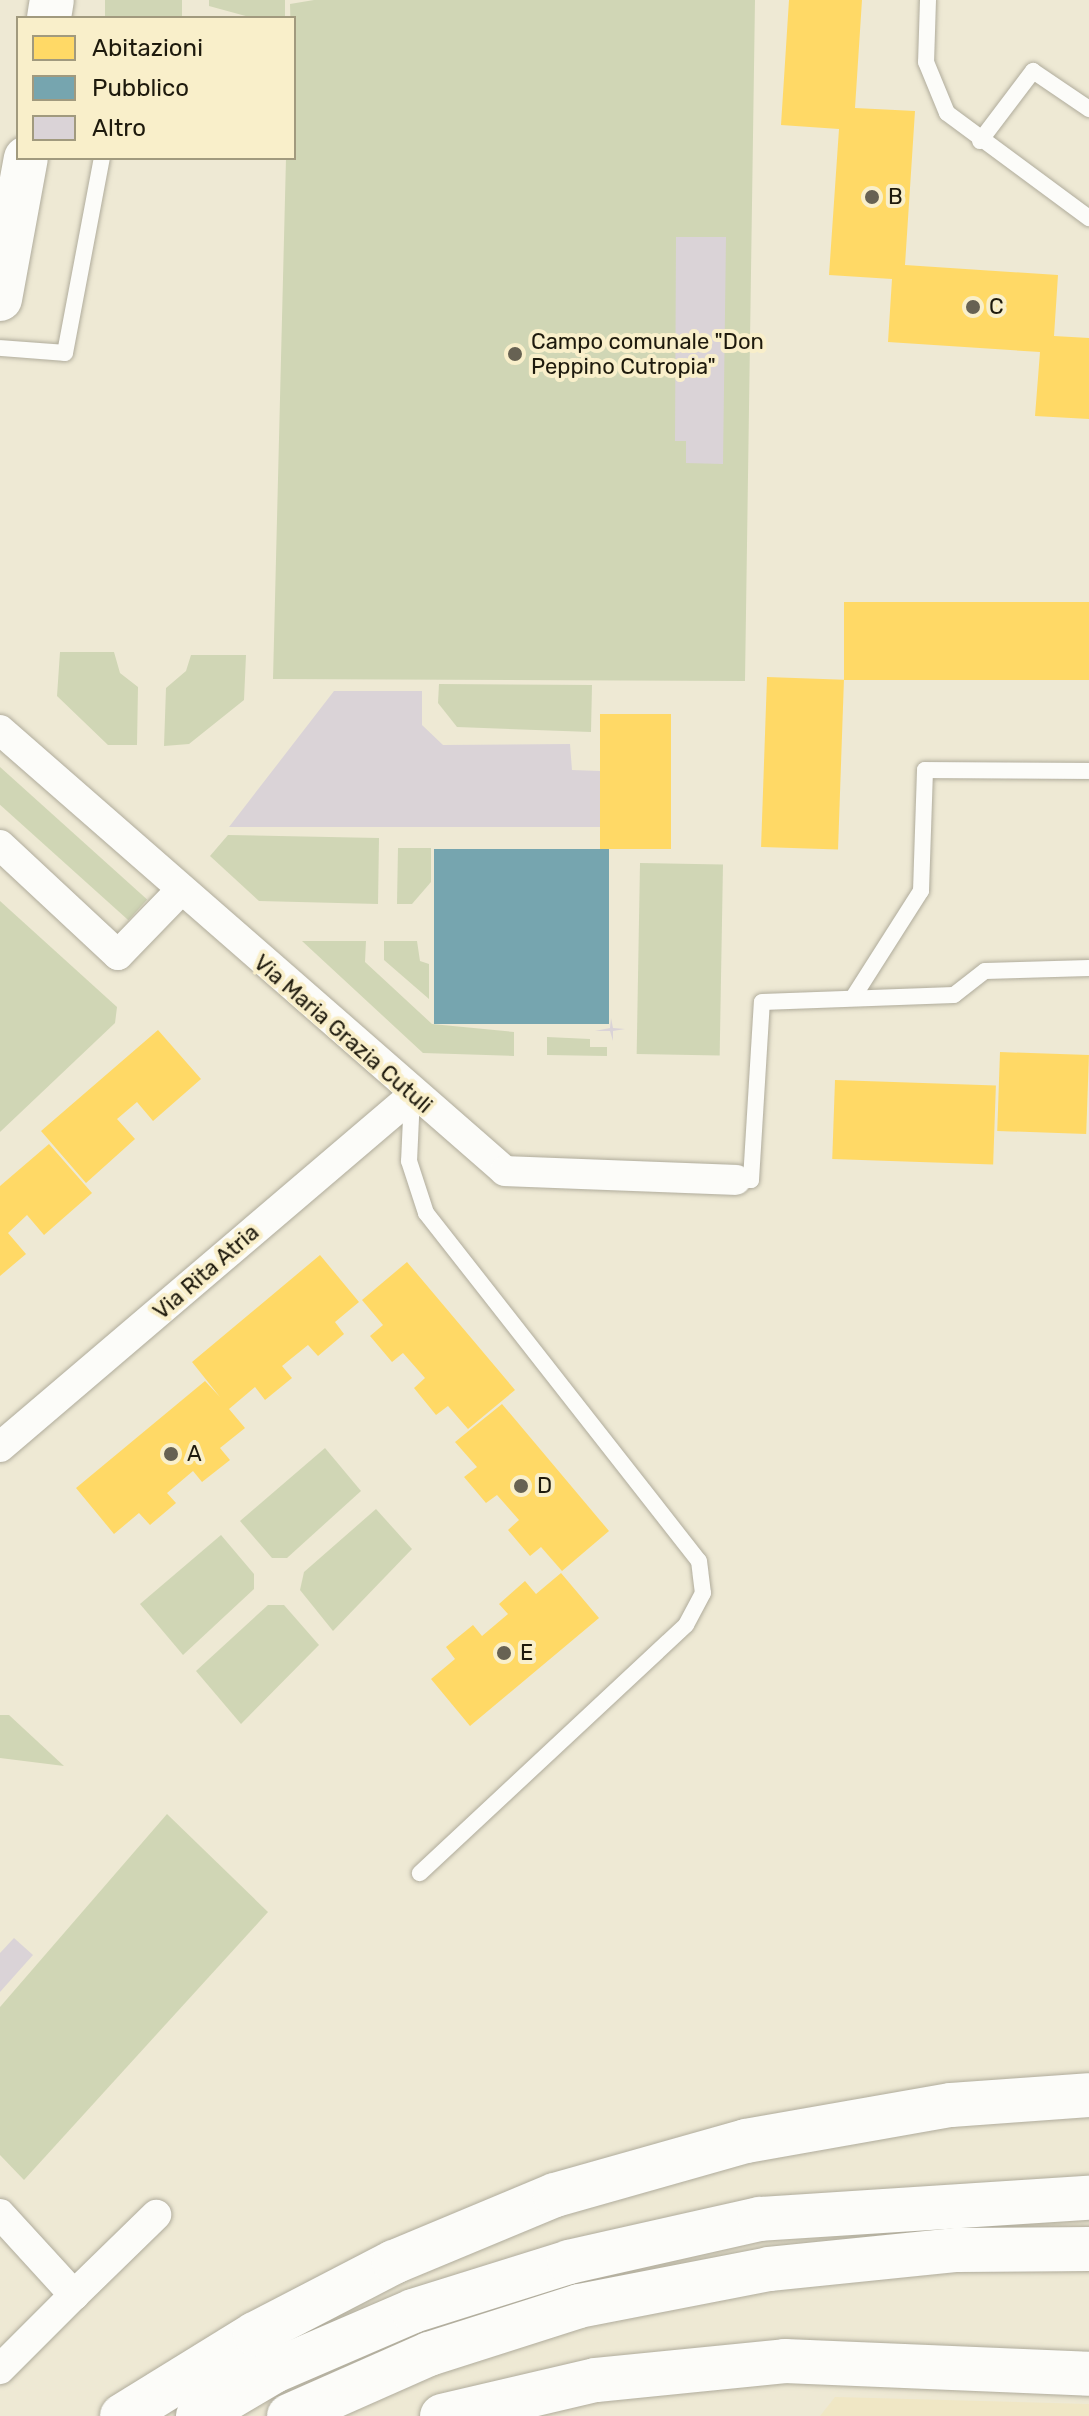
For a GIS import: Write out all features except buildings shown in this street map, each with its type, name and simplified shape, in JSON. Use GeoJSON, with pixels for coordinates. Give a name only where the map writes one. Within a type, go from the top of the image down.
{"type":"FeatureCollection","features":[{"type":"Feature","properties":{"kind":"street"},"geometry":{"type":"LineString","coordinates":[[0,299],[26,160]]}},
{"type":"Feature","properties":{"kind":"street","name":"Via Maria Grazia Cutuli"},"geometry":{"type":"LineString","coordinates":[[0,730],[412,1096],[505,1171],[743,1180]]}},
{"type":"Feature","properties":{"kind":"street"},"geometry":{"type":"LineString","coordinates":[[0,845],[118,955],[181,890]]}},
{"type":"Feature","properties":{"kind":"street","name":"Via Rita Atria"},"geometry":{"type":"LineString","coordinates":[[0,1447],[412,1096]]}},
{"type":"Feature","properties":{"kind":"street"},"geometry":{"type":"LineString","coordinates":[[122,2416],[255,2334],[394,2262],[555,2195],[746,2141],[951,2105],[1089,2095]]}},
{"type":"Feature","properties":{"kind":"street"},"geometry":{"type":"LineString","coordinates":[[198,2416],[274,2371],[413,2311],[569,2262],[760,2219],[1089,2198]]}},
{"type":"Feature","properties":{"kind":"street"},"geometry":{"type":"LineString","coordinates":[[0,2214],[74,2295]]}},
{"type":"Feature","properties":{"kind":"street"},"geometry":{"type":"LineString","coordinates":[[0,2369],[156,2215]]}},
{"type":"Feature","properties":{"kind":"street"},"geometry":{"type":"LineString","coordinates":[[289,2416],[429,2354],[579,2306],[769,2269],[957,2250],[1089,2249]]}},
{"type":"Feature","properties":{"kind":"street"},"geometry":{"type":"LineString","coordinates":[[442,2416],[596,2380],[785,2361],[1089,2374]]}},
{"type":"Feature","properties":{"kind":"lane"},"geometry":{"type":"LineString","coordinates":[[928,0],[926,62],[947,113],[980,141],[1089,218]]}},
{"type":"Feature","properties":{"kind":"lane"},"geometry":{"type":"LineString","coordinates":[[980,141],[1033,71],[1089,109]]}},
{"type":"Feature","properties":{"kind":"lane"},"geometry":{"type":"LineString","coordinates":[[0,348],[65,353],[102,160]]}},
{"type":"Feature","properties":{"kind":"lane"},"geometry":{"type":"LineString","coordinates":[[854,996],[921,891],[925,770],[1089,771]]}},
{"type":"Feature","properties":{"kind":"lane"},"geometry":{"type":"LineString","coordinates":[[743,1180],[762,1002],[854,996],[954,995],[985,971],[1089,968]]}},
{"type":"Feature","properties":{"kind":"lane"},"geometry":{"type":"LineString","coordinates":[[412,1096],[409,1161],[426,1213],[699,1561],[703,1593],[686,1625],[420,1873]]}},
{"type":"Feature","properties":{"kind":"shaded area"},"geometry":{"type":"Polygon","coordinates":[[[835,2397],[1089,2404],[1089,2416],[820,2416],[835,2397]]]}},
{"type":"Feature","properties":{"kind":"green space"},"geometry":{"type":"Polygon","coordinates":[[[105,0],[182,0],[182,16],[105,16],[105,0]]]}},
{"type":"Feature","properties":{"kind":"green space"},"geometry":{"type":"Polygon","coordinates":[[[209,0],[285,0],[285,16],[246,16],[209,6],[209,0]]]}},
{"type":"Feature","properties":{"kind":"green space","name":"Campo comunale \"Don Peppino Cutropia\""},"geometry":{"type":"Polygon","coordinates":[[[314,0],[755,0],[745,681],[273,679],[286,160],[296,160],[296,16],[290,16],[290,4],[314,0]]]}},
{"type":"Feature","properties":{"kind":"green space"},"geometry":{"type":"Polygon","coordinates":[[[60,652],[114,652],[120,673],[138,687],[137,745],[108,745],[57,696],[60,652]]]}},
{"type":"Feature","properties":{"kind":"green space"},"geometry":{"type":"Polygon","coordinates":[[[191,655],[246,655],[244,700],[189,744],[164,746],[166,688],[186,671],[191,655]]]}},
{"type":"Feature","properties":{"kind":"green space"},"geometry":{"type":"Polygon","coordinates":[[[439,684],[592,685],[591,732],[457,727],[438,703],[439,684]]]}},
{"type":"Feature","properties":{"kind":"green space"},"geometry":{"type":"Polygon","coordinates":[[[0,767],[147,899],[128,920],[0,805],[0,767]]]}},
{"type":"Feature","properties":{"kind":"green space"},"geometry":{"type":"Polygon","coordinates":[[[228,835],[379,838],[378,904],[259,901],[210,856],[228,835]]]}},
{"type":"Feature","properties":{"kind":"green space"},"geometry":{"type":"Polygon","coordinates":[[[398,848],[431,848],[431,882],[412,904],[397,904],[398,848]]]}},
{"type":"Feature","properties":{"kind":"green space"},"geometry":{"type":"Polygon","coordinates":[[[640,863],[723,864],[720,1055],[637,1054],[640,863]]]}},
{"type":"Feature","properties":{"kind":"green space"},"geometry":{"type":"Polygon","coordinates":[[[0,901],[117,1007],[115,1023],[0,1132],[0,901]]]}},
{"type":"Feature","properties":{"kind":"green space"},"geometry":{"type":"Polygon","coordinates":[[[302,941],[366,941],[365,962],[432,1024],[514,1032],[514,1056],[423,1053],[302,941]]]}},
{"type":"Feature","properties":{"kind":"green space"},"geometry":{"type":"Polygon","coordinates":[[[384,941],[417,941],[420,961],[429,964],[429,999],[384,960],[384,941]]]}},
{"type":"Feature","properties":{"kind":"green space"},"geometry":{"type":"Polygon","coordinates":[[[547,1037],[590,1039],[590,1047],[607,1047],[607,1056],[547,1055],[547,1037]]]}},
{"type":"Feature","properties":{"kind":"green space"},"geometry":{"type":"Polygon","coordinates":[[[325,1448],[361,1491],[287,1558],[272,1558],[240,1521],[325,1448]]]}},
{"type":"Feature","properties":{"kind":"green space"},"geometry":{"type":"Polygon","coordinates":[[[376,1509],[412,1549],[333,1631],[300,1590],[304,1572],[376,1509]]]}},
{"type":"Feature","properties":{"kind":"green space"},"geometry":{"type":"Polygon","coordinates":[[[221,1535],[254,1574],[254,1589],[183,1655],[140,1604],[221,1535]]]}},
{"type":"Feature","properties":{"kind":"green space"},"geometry":{"type":"Polygon","coordinates":[[[268,1605],[284,1605],[319,1645],[241,1724],[196,1671],[268,1605]]]}},
{"type":"Feature","properties":{"kind":"green space"},"geometry":{"type":"Polygon","coordinates":[[[0,1715],[9,1715],[64,1766],[0,1758],[0,1715]]]}},
{"type":"Feature","properties":{"kind":"green space"},"geometry":{"type":"Polygon","coordinates":[[[167,1814],[268,1912],[24,2180],[0,2155],[0,2007],[167,1814]]]}},
{"type":"Feature","properties":{"kind":"place","name":"B"},"geometry":{"type":"Point","coordinates":[872,197]}},
{"type":"Feature","properties":{"kind":"place","name":"C"},"geometry":{"type":"Point","coordinates":[973,307]}},
{"type":"Feature","properties":{"kind":"place","name":"Campo comunale \"Don Peppino Cutropia\""},"geometry":{"type":"Point","coordinates":[515,354]}},
{"type":"Feature","properties":{"kind":"place","name":"A"},"geometry":{"type":"Point","coordinates":[171,1454]}},
{"type":"Feature","properties":{"kind":"place","name":"D"},"geometry":{"type":"Point","coordinates":[521,1486]}},
{"type":"Feature","properties":{"kind":"place","name":"E"},"geometry":{"type":"Point","coordinates":[504,1653]}}]}
